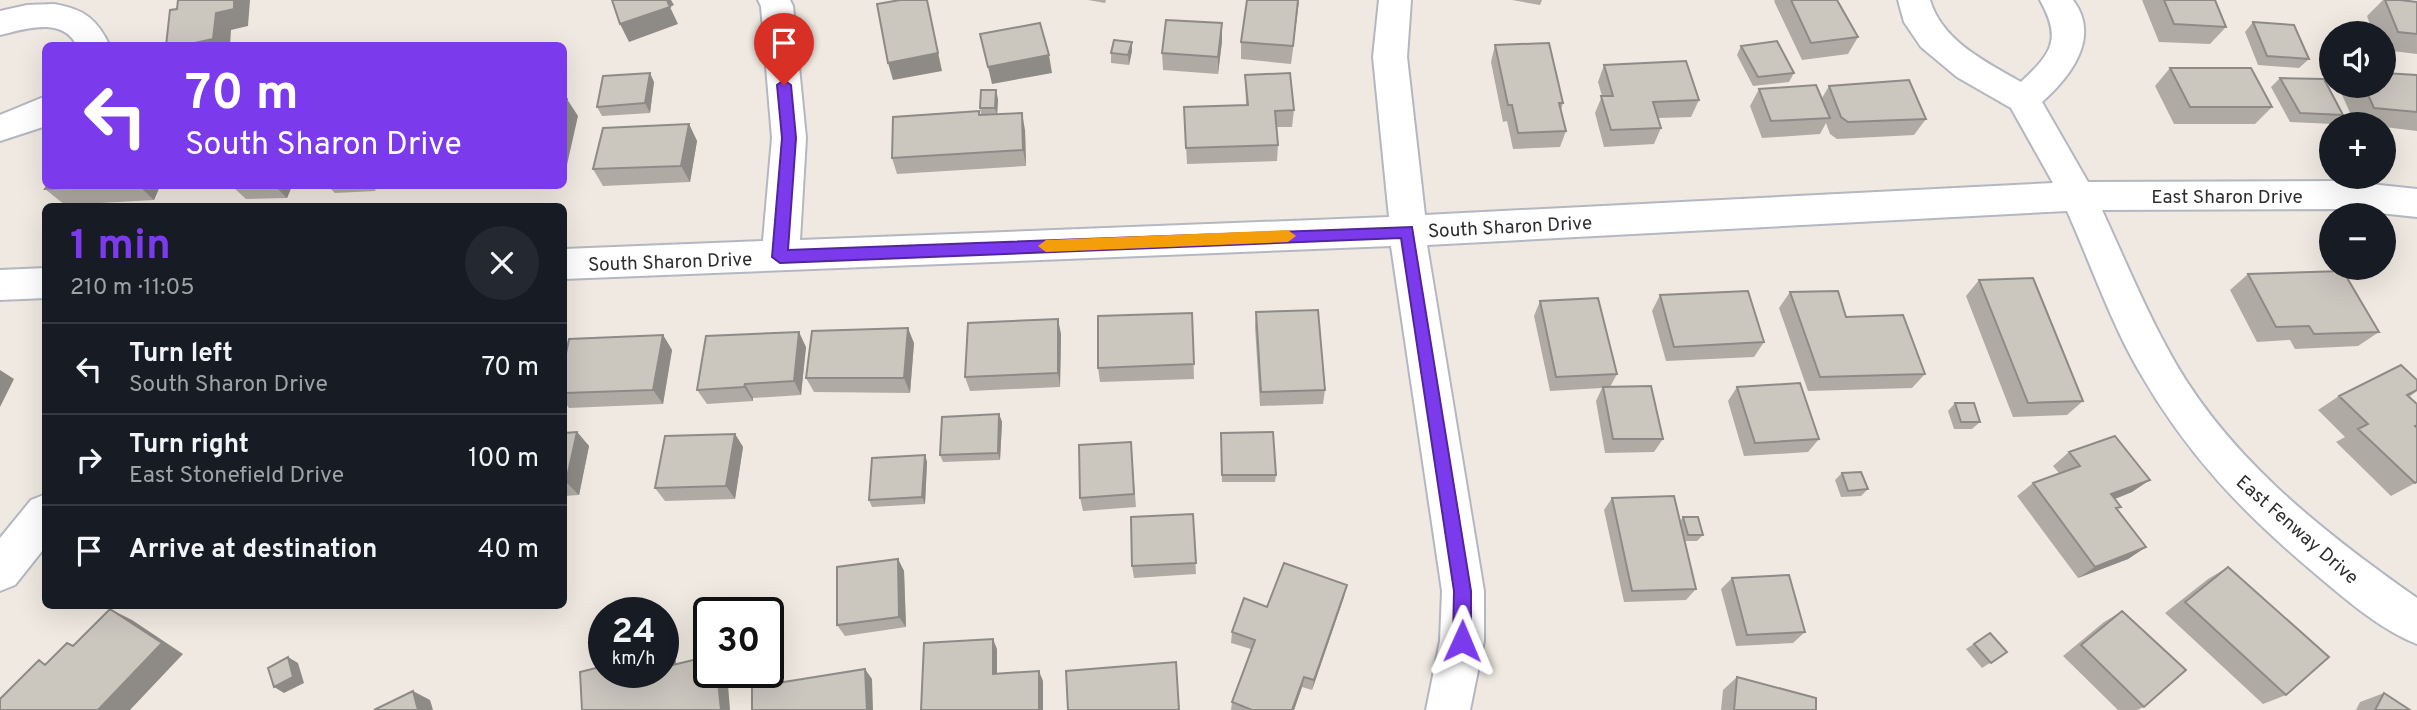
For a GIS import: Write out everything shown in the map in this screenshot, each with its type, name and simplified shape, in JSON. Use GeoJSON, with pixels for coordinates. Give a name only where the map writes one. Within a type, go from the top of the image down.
{"type":"FeatureCollection","features":[{"type":"Feature","properties":{"kind":"street"},"geometry":{"type":"LineString","coordinates":[[774,0],[777,6],[789,138],[780,257]]}},
{"type":"Feature","properties":{"kind":"street"},"geometry":{"type":"LineString","coordinates":[[1395,0],[1390,57],[1406,194],[1407,231],[1462,591],[1462,641],[1448,710]]}},
{"type":"Feature","properties":{"kind":"street"},"geometry":{"type":"LineString","coordinates":[[1914,0],[1920,22],[1933,38],[1969,68],[2023,99],[2061,62],[2069,34],[2068,20],[2064,8],[2056,0]]}},
{"type":"Feature","properties":{"kind":"street"},"geometry":{"type":"LineString","coordinates":[[0,23],[24,16],[50,15],[72,19],[87,29],[92,42]]}},
{"type":"Feature","properties":{"kind":"street","name":"East Fenway Drive"},"geometry":{"type":"LineString","coordinates":[[2023,99],[2078,197],[2152,358],[2185,408],[2236,475],[2281,519],[2346,573],[2417,623]]}},
{"type":"Feature","properties":{"kind":"street"},"geometry":{"type":"LineString","coordinates":[[0,128],[42,112]]}},
{"type":"Feature","properties":{"kind":"street","name":"East Sharon Drive"},"geometry":{"type":"LineString","coordinates":[[2078,197],[2342,195],[2417,203]]}},
{"type":"Feature","properties":{"kind":"street","name":"South Sharon Drive"},"geometry":{"type":"LineString","coordinates":[[567,264],[1407,231],[2078,197]]}},
{"type":"Feature","properties":{"kind":"street"},"geometry":{"type":"LineString","coordinates":[[0,285],[42,283]]}},
{"type":"Feature","properties":{"kind":"street"},"geometry":{"type":"LineString","coordinates":[[0,571],[42,518]]}},
{"type":"Feature","properties":{"kind":"building"},"geometry":{"type":"Polygon","coordinates":[[[178,0],[234,0],[234,9],[216,13],[213,39],[199,42],[166,42],[170,10],[177,9],[178,0]]]}},
{"type":"Feature","properties":{"kind":"building"},"geometry":{"type":"Polygon","coordinates":[[[612,0],[667,0],[670,7],[620,24],[612,0]]]}},
{"type":"Feature","properties":{"kind":"building"},"geometry":{"type":"Polygon","coordinates":[[[900,0],[927,0],[938,53],[888,63],[877,4],[900,0]]]}},
{"type":"Feature","properties":{"kind":"building"},"geometry":{"type":"Polygon","coordinates":[[[1247,0],[1298,0],[1293,46],[1241,42],[1247,0]]]}},
{"type":"Feature","properties":{"kind":"building"},"geometry":{"type":"Polygon","coordinates":[[[1791,0],[1837,0],[1858,37],[1811,43],[1791,0]]]}},
{"type":"Feature","properties":{"kind":"building"},"geometry":{"type":"Polygon","coordinates":[[[2164,0],[2215,0],[2226,27],[2174,24],[2164,0]]]}},
{"type":"Feature","properties":{"kind":"building"},"geometry":{"type":"Polygon","coordinates":[[[2385,0],[2417,2],[2417,34],[2398,32],[2396,21],[2394,21],[2385,0]]]}},
{"type":"Feature","properties":{"kind":"building"},"geometry":{"type":"Polygon","coordinates":[[[1166,20],[1222,23],[1218,57],[1162,53],[1166,20]]]}},
{"type":"Feature","properties":{"kind":"building"},"geometry":{"type":"Polygon","coordinates":[[[2253,22],[2294,25],[2309,59],[2267,56],[2253,22]]]}},
{"type":"Feature","properties":{"kind":"building"},"geometry":{"type":"Polygon","coordinates":[[[1040,23],[1049,55],[988,67],[980,34],[1040,23]]]}},
{"type":"Feature","properties":{"kind":"building"},"geometry":{"type":"Polygon","coordinates":[[[1114,40],[1132,42],[1128,55],[1111,53],[1114,40]]]}},
{"type":"Feature","properties":{"kind":"building"},"geometry":{"type":"Polygon","coordinates":[[[1777,41],[1794,73],[1758,77],[1741,46],[1777,41]]]}},
{"type":"Feature","properties":{"kind":"building"},"geometry":{"type":"Polygon","coordinates":[[[1549,43],[1563,103],[1559,103],[1566,131],[1518,133],[1512,105],[1508,105],[1495,45],[1549,43]]]}},
{"type":"Feature","properties":{"kind":"building"},"geometry":{"type":"Polygon","coordinates":[[[1686,61],[1699,100],[1653,102],[1661,128],[1611,130],[1601,96],[1613,96],[1604,65],[1686,61]]]}},
{"type":"Feature","properties":{"kind":"building"},"geometry":{"type":"Polygon","coordinates":[[[2170,68],[2251,68],[2272,107],[2190,107],[2170,68]]]}},
{"type":"Feature","properties":{"kind":"building"},"geometry":{"type":"Polygon","coordinates":[[[650,73],[645,103],[597,107],[603,76],[650,73]]]}},
{"type":"Feature","properties":{"kind":"building"},"geometry":{"type":"Polygon","coordinates":[[[1290,73],[1294,110],[1275,111],[1278,145],[1186,148],[1184,107],[1248,105],[1245,75],[1290,73]]]}},
{"type":"Feature","properties":{"kind":"building"},"geometry":{"type":"Polygon","coordinates":[[[2396,74],[2417,75],[2417,112],[2374,108],[2369,98],[2396,98],[2396,74]]]}},
{"type":"Feature","properties":{"kind":"building"},"geometry":{"type":"Polygon","coordinates":[[[2280,78],[2319,79],[2319,98],[2334,98],[2341,112],[2319,114],[2300,113],[2280,78]]]}},
{"type":"Feature","properties":{"kind":"building"},"geometry":{"type":"Polygon","coordinates":[[[1909,80],[1926,119],[1848,122],[1841,117],[1829,86],[1909,80]]]}},
{"type":"Feature","properties":{"kind":"building"},"geometry":{"type":"Polygon","coordinates":[[[1816,85],[1830,118],[1771,121],[1759,89],[1816,85]]]}},
{"type":"Feature","properties":{"kind":"building"},"geometry":{"type":"Polygon","coordinates":[[[981,90],[996,90],[995,108],[980,108],[981,90]]]}},
{"type":"Feature","properties":{"kind":"building"},"geometry":{"type":"Polygon","coordinates":[[[979,111],[979,115],[1022,113],[1023,150],[892,158],[893,117],[979,111]]]}},
{"type":"Feature","properties":{"kind":"building"},"geometry":{"type":"Polygon","coordinates":[[[689,124],[681,166],[593,169],[603,128],[689,124]]]}},
{"type":"Feature","properties":{"kind":"building"},"geometry":{"type":"Polygon","coordinates":[[[2319,272],[2319,280],[2348,280],[2379,332],[2314,334],[2309,326],[2276,327],[2248,274],[2319,272]]]}},
{"type":"Feature","properties":{"kind":"building"},"geometry":{"type":"Polygon","coordinates":[[[2033,278],[2083,401],[2028,403],[1979,280],[2033,278]]]}},
{"type":"Feature","properties":{"kind":"building"},"geometry":{"type":"Polygon","coordinates":[[[1748,291],[1764,342],[1674,347],[1660,295],[1748,291]]]}},
{"type":"Feature","properties":{"kind":"building"},"geometry":{"type":"Polygon","coordinates":[[[1838,291],[1846,317],[1903,315],[1925,374],[1820,377],[1790,292],[1838,291]]]}},
{"type":"Feature","properties":{"kind":"building"},"geometry":{"type":"Polygon","coordinates":[[[1598,298],[1617,374],[1556,377],[1540,301],[1598,298]]]}},
{"type":"Feature","properties":{"kind":"building"},"geometry":{"type":"Polygon","coordinates":[[[1318,310],[1325,390],[1261,392],[1256,312],[1318,310]]]}},
{"type":"Feature","properties":{"kind":"building"},"geometry":{"type":"Polygon","coordinates":[[[1192,313],[1194,364],[1098,368],[1098,316],[1192,313]]]}},
{"type":"Feature","properties":{"kind":"building"},"geometry":{"type":"Polygon","coordinates":[[[1058,319],[1058,373],[965,377],[968,323],[1058,319]]]}},
{"type":"Feature","properties":{"kind":"building"},"geometry":{"type":"Polygon","coordinates":[[[908,328],[904,378],[806,378],[812,331],[908,328]]]}},
{"type":"Feature","properties":{"kind":"building"},"geometry":{"type":"Polygon","coordinates":[[[799,332],[794,381],[697,390],[706,336],[799,332]]]}},
{"type":"Feature","properties":{"kind":"building"},"geometry":{"type":"Polygon","coordinates":[[[663,335],[653,390],[567,393],[569,339],[663,335]]]}},
{"type":"Feature","properties":{"kind":"building"},"geometry":{"type":"Polygon","coordinates":[[[2401,365],[2417,380],[2417,390],[2407,395],[2417,404],[2415,483],[2358,429],[2368,424],[2339,396],[2401,365]]]}},
{"type":"Feature","properties":{"kind":"building"},"geometry":{"type":"Polygon","coordinates":[[[1800,383],[1819,439],[1755,443],[1737,387],[1800,383]]]}},
{"type":"Feature","properties":{"kind":"building"},"geometry":{"type":"Polygon","coordinates":[[[1651,386],[1663,439],[1613,439],[1603,387],[1651,386]]]}},
{"type":"Feature","properties":{"kind":"building"},"geometry":{"type":"Polygon","coordinates":[[[1955,403],[1974,403],[1980,422],[1961,422],[1955,403]]]}},
{"type":"Feature","properties":{"kind":"building"},"geometry":{"type":"Polygon","coordinates":[[[999,414],[998,453],[940,455],[942,417],[999,414]]]}},
{"type":"Feature","properties":{"kind":"building"},"geometry":{"type":"Polygon","coordinates":[[[577,432],[567,477],[567,433],[577,432]]]}},
{"type":"Feature","properties":{"kind":"building"},"geometry":{"type":"Polygon","coordinates":[[[1273,432],[1276,475],[1222,475],[1221,433],[1273,432]]]}},
{"type":"Feature","properties":{"kind":"building"},"geometry":{"type":"Polygon","coordinates":[[[735,434],[726,486],[655,488],[665,436],[735,434]]]}},
{"type":"Feature","properties":{"kind":"building"},"geometry":{"type":"Polygon","coordinates":[[[2115,436],[2150,480],[2111,494],[2121,507],[2116,508],[2146,547],[2095,567],[2033,483],[2080,466],[2069,452],[2115,436]]]}},
{"type":"Feature","properties":{"kind":"building"},"geometry":{"type":"Polygon","coordinates":[[[1131,442],[1134,494],[1080,498],[1079,445],[1131,442]]]}},
{"type":"Feature","properties":{"kind":"building"},"geometry":{"type":"Polygon","coordinates":[[[925,455],[922,497],[869,500],[872,458],[925,455]]]}},
{"type":"Feature","properties":{"kind":"building"},"geometry":{"type":"Polygon","coordinates":[[[1861,472],[1868,489],[1848,491],[1842,473],[1861,472]]]}},
{"type":"Feature","properties":{"kind":"building"},"geometry":{"type":"Polygon","coordinates":[[[1674,496],[1696,589],[1632,591],[1612,498],[1674,496]]]}},
{"type":"Feature","properties":{"kind":"building"},"geometry":{"type":"Polygon","coordinates":[[[1193,514],[1196,563],[1132,566],[1131,517],[1193,514]]]}},
{"type":"Feature","properties":{"kind":"building"},"geometry":{"type":"Polygon","coordinates":[[[1683,517],[1698,517],[1703,535],[1688,535],[1683,517]]]}},
{"type":"Feature","properties":{"kind":"building"},"geometry":{"type":"Polygon","coordinates":[[[898,559],[899,617],[837,625],[837,567],[898,559]]]}},
{"type":"Feature","properties":{"kind":"building"},"geometry":{"type":"Polygon","coordinates":[[[1284,563],[1347,585],[1314,680],[1304,677],[1292,710],[1252,710],[1232,702],[1255,640],[1232,632],[1244,598],[1267,607],[1284,563]]]}},
{"type":"Feature","properties":{"kind":"building"},"geometry":{"type":"Polygon","coordinates":[[[2228,567],[2329,657],[2286,695],[2185,602],[2228,567]]]}},
{"type":"Feature","properties":{"kind":"building"},"geometry":{"type":"Polygon","coordinates":[[[1789,575],[1805,632],[1747,635],[1732,578],[1789,575]]]}},
{"type":"Feature","properties":{"kind":"building"},"geometry":{"type":"Polygon","coordinates":[[[110,609],[162,643],[98,710],[0,710],[0,699],[39,660],[45,665],[67,643],[73,646],[110,609]]]}},
{"type":"Feature","properties":{"kind":"building"},"geometry":{"type":"Polygon","coordinates":[[[2122,611],[2186,670],[2144,707],[2081,645],[2122,611]]]}},
{"type":"Feature","properties":{"kind":"building"},"geometry":{"type":"Polygon","coordinates":[[[1990,633],[2007,652],[1991,663],[1974,644],[1990,633]]]}},
{"type":"Feature","properties":{"kind":"building"},"geometry":{"type":"Polygon","coordinates":[[[993,639],[993,674],[1039,671],[1039,710],[921,710],[924,643],[993,639]]]}},
{"type":"Feature","properties":{"kind":"building"},"geometry":{"type":"Polygon","coordinates":[[[288,657],[293,677],[274,687],[268,668],[288,657]]]}},
{"type":"Feature","properties":{"kind":"building"},"geometry":{"type":"Polygon","coordinates":[[[693,660],[693,688],[719,688],[721,710],[582,710],[580,672],[588,670],[588,688],[679,688],[679,664],[693,660]]]}},
{"type":"Feature","properties":{"kind":"building"},"geometry":{"type":"Polygon","coordinates":[[[1176,662],[1179,710],[1068,710],[1066,671],[1176,662]]]}},
{"type":"Feature","properties":{"kind":"building"},"geometry":{"type":"Polygon","coordinates":[[[865,669],[867,710],[752,710],[752,688],[784,688],[784,682],[865,669]]]}},
{"type":"Feature","properties":{"kind":"building"},"geometry":{"type":"Polygon","coordinates":[[[1737,677],[1816,698],[1816,710],[1734,710],[1737,677]]]}},
{"type":"Feature","properties":{"kind":"building"},"geometry":{"type":"Polygon","coordinates":[[[413,691],[418,710],[374,710],[413,691]]]}},
{"type":"Feature","properties":{"kind":"building"},"geometry":{"type":"Polygon","coordinates":[[[2384,693],[2410,710],[2375,710],[2384,693]]]}},
{"type":"Feature","properties":{"kind":"slow traffic"},"geometry":{"type":"LineString","coordinates":[[1046,246],[1288,236]]}},
{"type":"Feature","properties":{"kind":"route"},"geometry":{"type":"LineString","coordinates":[[784,85],[789,138],[780,257],[1407,231],[1462,591],[1462,641]]}}]}
